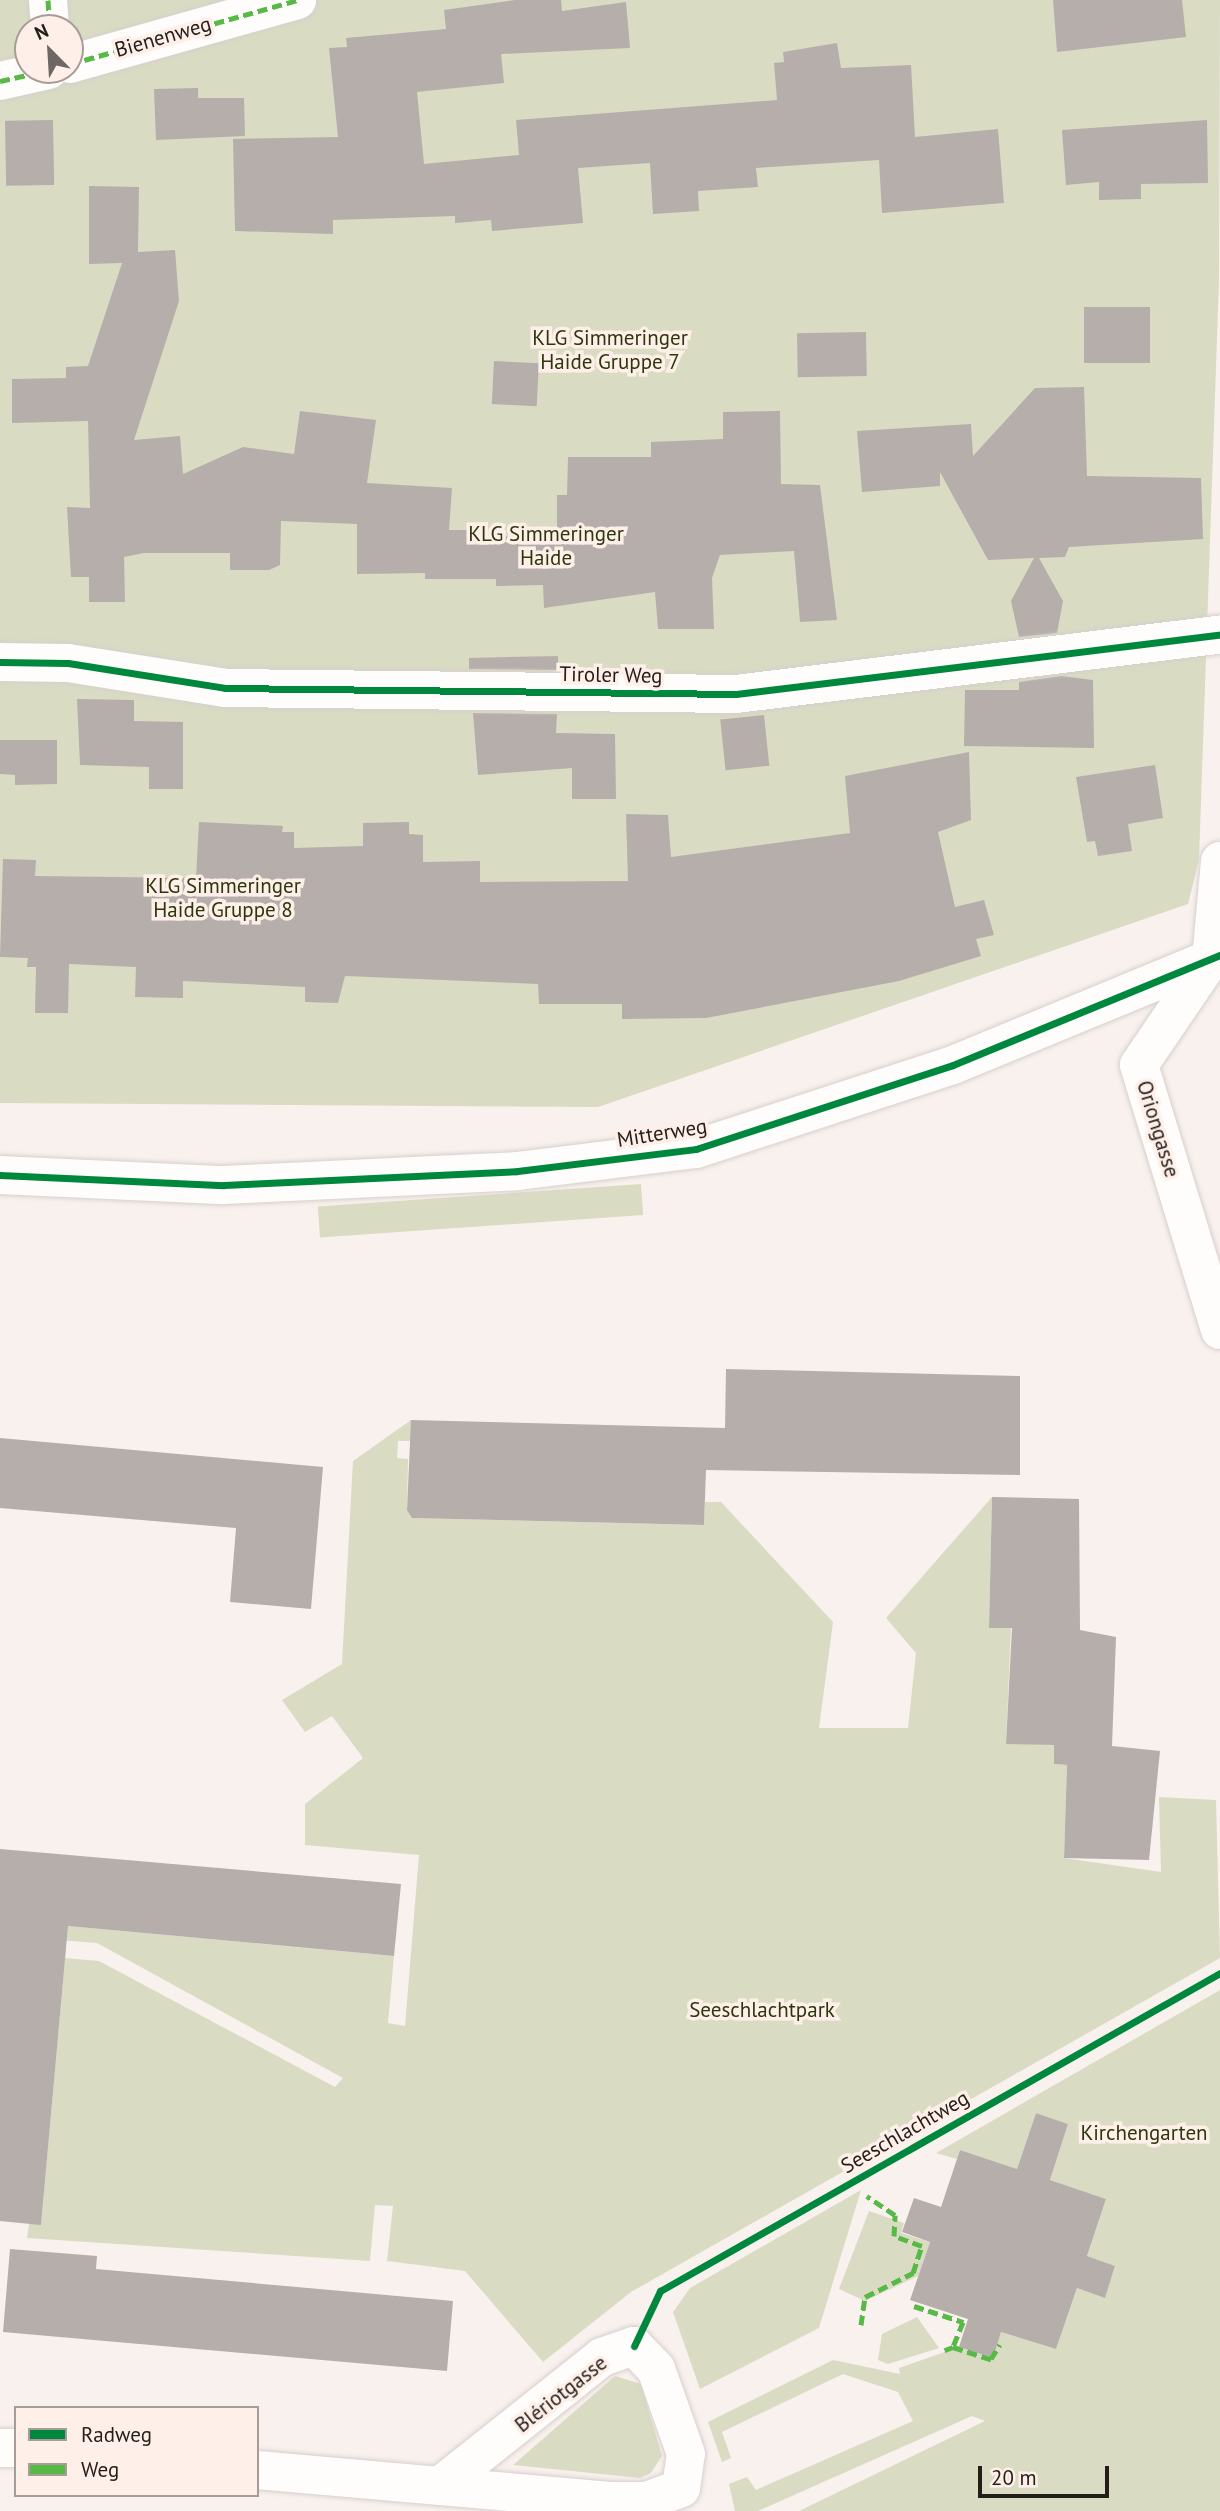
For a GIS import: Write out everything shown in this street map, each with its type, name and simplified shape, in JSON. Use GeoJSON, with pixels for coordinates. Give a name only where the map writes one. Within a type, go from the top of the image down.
{"type":"FeatureCollection","features":[{"type":"Feature","properties":{"kind":"street","name":"Bienenweg"},"geometry":{"type":"LineString","coordinates":[[84,60],[297,0]]}},
{"type":"Feature","properties":{"kind":"street","name":"Tiroler Weg"},"geometry":{"type":"LineString","coordinates":[[0,662],[68,663],[225,688],[736,694],[1220,635]]}},
{"type":"Feature","properties":{"kind":"street","name":"Oriongasse"},"geometry":{"type":"LineString","coordinates":[[1220,861],[1216,957],[1139,1065],[1220,1330]]}},
{"type":"Feature","properties":{"kind":"street","name":"Mitterweg"},"geometry":{"type":"LineString","coordinates":[[0,1175],[76,1180],[250,1184],[517,1171],[696,1149],[953,1065],[1216,957]]}},
{"type":"Feature","properties":{"kind":"street","name":"Mitterweg"},"geometry":{"type":"LineString","coordinates":[[0,1184],[76,1180]]}},
{"type":"Feature","properties":{"kind":"street","name":"Blériotgasse"},"geometry":{"type":"LineString","coordinates":[[259,2470],[440,2486],[646,2501],[681,2488],[686,2454],[656,2369],[634,2346],[603,2357],[440,2486]]}},
{"type":"Feature","properties":{"kind":"green space","name":"KLG Simmeringer Haide"},"geometry":{"type":"Polygon","coordinates":[[[0,0],[1220,0],[1219,280],[1199,860],[1188,904],[598,1107],[0,1103],[0,0]]]}},
{"type":"Feature","properties":{"kind":"green space"},"geometry":{"type":"Polygon","coordinates":[[[641,1184],[643,1215],[320,1238],[318,1207],[641,1184]]]}},
{"type":"Feature","properties":{"kind":"green space","name":"Seeschlachtpark"},"geometry":{"type":"Polygon","coordinates":[[[411,1420],[411,1441],[398,1441],[397,1458],[408,1459],[407,1509],[413,1518],[704,1525],[705,1502],[721,1502],[833,1622],[819,1728],[908,1728],[916,1653],[886,1618],[992,1497],[989,1627],[1011,1628],[1006,1743],[1054,1745],[1054,1764],[1067,1765],[1064,1858],[1161,1872],[1159,1797],[1216,1800],[1220,1958],[631,2292],[543,2362],[465,2271],[387,2261],[393,2206],[375,2205],[370,2261],[27,2238],[29,2224],[41,2224],[65,1958],[99,1961],[335,2087],[343,2078],[97,1943],[45,1939],[46,1924],[394,1956],[388,2023],[405,2026],[419,1855],[305,1845],[305,1804],[363,1758],[332,1716],[305,1732],[282,1700],[342,1664],[353,1461],[411,1420]]]}},
{"type":"Feature","properties":{"kind":"green space","name":"Kirchengarten"},"geometry":{"type":"Polygon","coordinates":[[[1220,1990],[1220,2511],[799,2511],[985,2421],[972,2416],[758,2511],[735,2511],[729,2484],[747,2477],[756,2490],[913,2421],[898,2392],[843,2374],[722,2432],[731,2458],[722,2462],[708,2422],[833,2360],[900,2374],[899,2368],[959,2347],[992,2358],[1001,2332],[1056,2349],[1077,2288],[1105,2297],[1115,2266],[1087,2256],[1106,2199],[1050,2180],[1068,2124],[1036,2113],[1017,2169],[960,2150],[957,2159],[936,2153],[1220,1990]]]}},
{"type":"Feature","properties":{"kind":"green space"},"geometry":{"type":"Polygon","coordinates":[[[861,2190],[819,2328],[700,2389],[673,2312],[690,2288],[861,2190]]]}},
{"type":"Feature","properties":{"kind":"green space"},"geometry":{"type":"Polygon","coordinates":[[[869,2211],[904,2223],[901,2233],[930,2242],[918,2276],[865,2301],[839,2289],[869,2211]]]}},
{"type":"Feature","properties":{"kind":"green space"},"geometry":{"type":"Polygon","coordinates":[[[917,2317],[939,2348],[888,2364],[878,2360],[882,2334],[917,2317]]]}},
{"type":"Feature","properties":{"kind":"green space"},"geometry":{"type":"Polygon","coordinates":[[[615,2376],[641,2384],[662,2456],[651,2473],[640,2478],[513,2465],[615,2376]]]}},
{"type":"Feature","properties":{"kind":"building"},"geometry":{"type":"Polygon","coordinates":[[[515,0],[561,0],[562,11],[626,2],[630,48],[501,54],[504,83],[417,92],[424,164],[519,155],[516,120],[777,100],[774,63],[784,62],[783,52],[837,43],[841,68],[911,65],[915,137],[998,129],[1004,203],[882,213],[879,160],[756,168],[758,187],[698,191],[699,211],[653,214],[650,163],[578,168],[583,223],[492,231],[491,220],[455,223],[455,216],[333,220],[333,234],[235,231],[233,139],[338,137],[329,48],[347,47],[346,38],[446,29],[444,10],[515,0]]]}},
{"type":"Feature","properties":{"kind":"building"},"geometry":{"type":"Polygon","coordinates":[[[1053,0],[1182,0],[1186,37],[1057,52],[1053,0]]]}},
{"type":"Feature","properties":{"kind":"building"},"geometry":{"type":"Polygon","coordinates":[[[198,88],[198,98],[244,98],[245,136],[156,140],[154,89],[198,88]]]}},
{"type":"Feature","properties":{"kind":"building"},"geometry":{"type":"Polygon","coordinates":[[[53,120],[54,185],[6,186],[5,121],[53,120]]]}},
{"type":"Feature","properties":{"kind":"building"},"geometry":{"type":"Polygon","coordinates":[[[1207,120],[1208,183],[1141,184],[1141,199],[1099,200],[1099,182],[1066,185],[1062,130],[1207,120]]]}},
{"type":"Feature","properties":{"kind":"building"},"geometry":{"type":"Polygon","coordinates":[[[89,186],[139,187],[138,252],[175,250],[179,301],[134,440],[180,436],[183,474],[243,447],[294,454],[300,411],[376,420],[367,483],[452,488],[449,530],[478,530],[478,537],[557,535],[557,495],[567,495],[568,457],[651,457],[651,442],[723,439],[723,412],[780,411],[781,484],[820,485],[837,620],[800,622],[794,551],[720,555],[712,578],[714,629],[658,629],[655,592],[544,608],[543,585],[496,586],[496,579],[425,579],[425,573],[357,574],[357,524],[281,521],[280,565],[269,570],[230,570],[230,553],[144,553],[124,557],[125,602],[89,602],[89,577],[71,577],[67,507],[90,508],[88,421],[12,423],[12,379],[66,378],[66,367],[88,366],[122,263],[89,264],[89,186]]]}},
{"type":"Feature","properties":{"kind":"building"},"geometry":{"type":"Polygon","coordinates":[[[1084,307],[1150,307],[1150,363],[1084,363],[1084,307]]]}},
{"type":"Feature","properties":{"kind":"building"},"geometry":{"type":"Polygon","coordinates":[[[866,332],[867,376],[798,377],[797,333],[866,332]]]}},
{"type":"Feature","properties":{"kind":"building"},"geometry":{"type":"Polygon","coordinates":[[[494,361],[539,363],[537,406],[492,404],[494,361]]]}},
{"type":"Feature","properties":{"kind":"building"},"geometry":{"type":"Polygon","coordinates":[[[1084,387],[1087,476],[1201,478],[1203,539],[1069,547],[1065,557],[1039,558],[1063,601],[1057,633],[1019,637],[1011,601],[1034,558],[988,560],[940,472],[940,486],[862,492],[857,431],[971,424],[973,456],[1035,388],[1084,387]]]}},
{"type":"Feature","properties":{"kind":"building"},"geometry":{"type":"Polygon","coordinates":[[[558,656],[558,670],[469,669],[469,658],[558,656]]]}},
{"type":"Feature","properties":{"kind":"building"},"geometry":{"type":"Polygon","coordinates":[[[1061,676],[1093,680],[1094,748],[964,746],[965,690],[1019,690],[1019,682],[1061,676]]]}},
{"type":"Feature","properties":{"kind":"building"},"geometry":{"type":"Polygon","coordinates":[[[77,699],[134,700],[134,721],[183,722],[183,789],[149,789],[149,767],[80,765],[77,699]]]}},
{"type":"Feature","properties":{"kind":"building"},"geometry":{"type":"Polygon","coordinates":[[[473,713],[557,714],[556,733],[615,734],[616,799],[572,799],[572,768],[478,775],[473,713]]]}},
{"type":"Feature","properties":{"kind":"building"},"geometry":{"type":"Polygon","coordinates":[[[764,715],[769,766],[726,770],[720,720],[764,715]]]}},
{"type":"Feature","properties":{"kind":"building"},"geometry":{"type":"Polygon","coordinates":[[[0,740],[57,740],[57,784],[15,785],[15,775],[0,774],[0,740]]]}},
{"type":"Feature","properties":{"kind":"building"},"geometry":{"type":"Polygon","coordinates":[[[969,752],[971,820],[938,832],[955,907],[984,900],[994,935],[976,939],[981,956],[899,981],[706,1018],[622,1019],[622,1004],[539,1004],[538,984],[345,976],[338,1003],[305,1002],[305,987],[183,981],[183,998],[135,997],[136,967],[69,964],[68,1013],[35,1013],[36,967],[27,967],[28,958],[0,957],[3,859],[36,860],[35,876],[196,878],[199,822],[283,826],[282,832],[294,832],[294,848],[363,846],[363,823],[409,822],[409,834],[423,835],[423,862],[480,861],[480,882],[628,881],[626,814],[668,815],[671,857],[850,833],[845,776],[969,752]]]}},
{"type":"Feature","properties":{"kind":"building"},"geometry":{"type":"Polygon","coordinates":[[[1155,765],[1163,818],[1128,824],[1132,851],[1098,856],[1095,841],[1087,842],[1076,777],[1155,765]]]}},
{"type":"Feature","properties":{"kind":"building"},"geometry":{"type":"Polygon","coordinates":[[[726,1369],[1020,1376],[1020,1475],[706,1470],[704,1525],[412,1518],[407,1510],[411,1420],[725,1428],[726,1369]]]}},
{"type":"Feature","properties":{"kind":"building"},"geometry":{"type":"Polygon","coordinates":[[[0,1438],[323,1467],[311,1609],[230,1602],[236,1528],[0,1508],[0,1438]]]}},
{"type":"Feature","properties":{"kind":"building"},"geometry":{"type":"Polygon","coordinates":[[[992,1497],[1079,1499],[1080,1630],[1116,1637],[1112,1746],[1160,1751],[1149,1860],[1064,1858],[1067,1765],[1054,1764],[1054,1745],[1006,1744],[1012,1628],[989,1628],[992,1497]]]}},
{"type":"Feature","properties":{"kind":"building"},"geometry":{"type":"Polygon","coordinates":[[[0,1849],[401,1884],[394,1956],[68,1926],[41,2225],[0,2221],[0,1849]]]}},
{"type":"Feature","properties":{"kind":"building"},"geometry":{"type":"Polygon","coordinates":[[[1036,2113],[1068,2124],[1050,2180],[1106,2199],[1087,2256],[1115,2266],[1105,2298],[1077,2288],[1056,2349],[1001,2332],[993,2358],[959,2347],[968,2319],[910,2300],[930,2242],[902,2232],[914,2198],[941,2207],[960,2150],[1017,2169],[1036,2113]]]}},
{"type":"Feature","properties":{"kind":"building"},"geometry":{"type":"Polygon","coordinates":[[[10,2249],[97,2256],[96,2269],[453,2301],[447,2371],[3,2332],[10,2249]]]}},
{"type":"Feature","properties":{"kind":"marked path"},"geometry":{"type":"LineString","coordinates":[[48,0],[49,14]]}},
{"type":"Feature","properties":{"kind":"marked path"},"geometry":{"type":"LineString","coordinates":[[84,60],[297,0]]}},
{"type":"Feature","properties":{"kind":"marked path"},"geometry":{"type":"LineString","coordinates":[[0,81],[14,78]]}},
{"type":"Feature","properties":{"kind":"marked path"},"geometry":{"type":"LineString","coordinates":[[861,2325],[865,2297],[913,2273],[922,2246],[894,2236],[895,2215],[867,2196]]}},
{"type":"Feature","properties":{"kind":"marked path"},"geometry":{"type":"LineString","coordinates":[[914,2306],[963,2322],[953,2347],[945,2350]]}},
{"type":"Feature","properties":{"kind":"marked path"},"geometry":{"type":"LineString","coordinates":[[953,2347],[991,2359],[1000,2344]]}},
{"type":"Feature","properties":{"kind":"cycle path"},"geometry":{"type":"LineString","coordinates":[[0,662],[68,663],[225,688],[736,694],[1220,635]]}},
{"type":"Feature","properties":{"kind":"cycle path"},"geometry":{"type":"LineString","coordinates":[[0,1175],[224,1185],[517,1171],[696,1149],[953,1065],[1220,955]]}},
{"type":"Feature","properties":{"kind":"cycle path","name":"Seeschlachtweg"},"geometry":{"type":"LineString","coordinates":[[634,2346],[660,2291],[1220,1973]]}},
{"type":"Feature","properties":{"kind":"park label","name":"KLG Simmeringer Haide Gruppe 7"},"geometry":{"type":"Point","coordinates":[610,350]}},
{"type":"Feature","properties":{"kind":"park label","name":"KLG Simmeringer Haide Gruppe 8"},"geometry":{"type":"Point","coordinates":[223,898]}}]}
